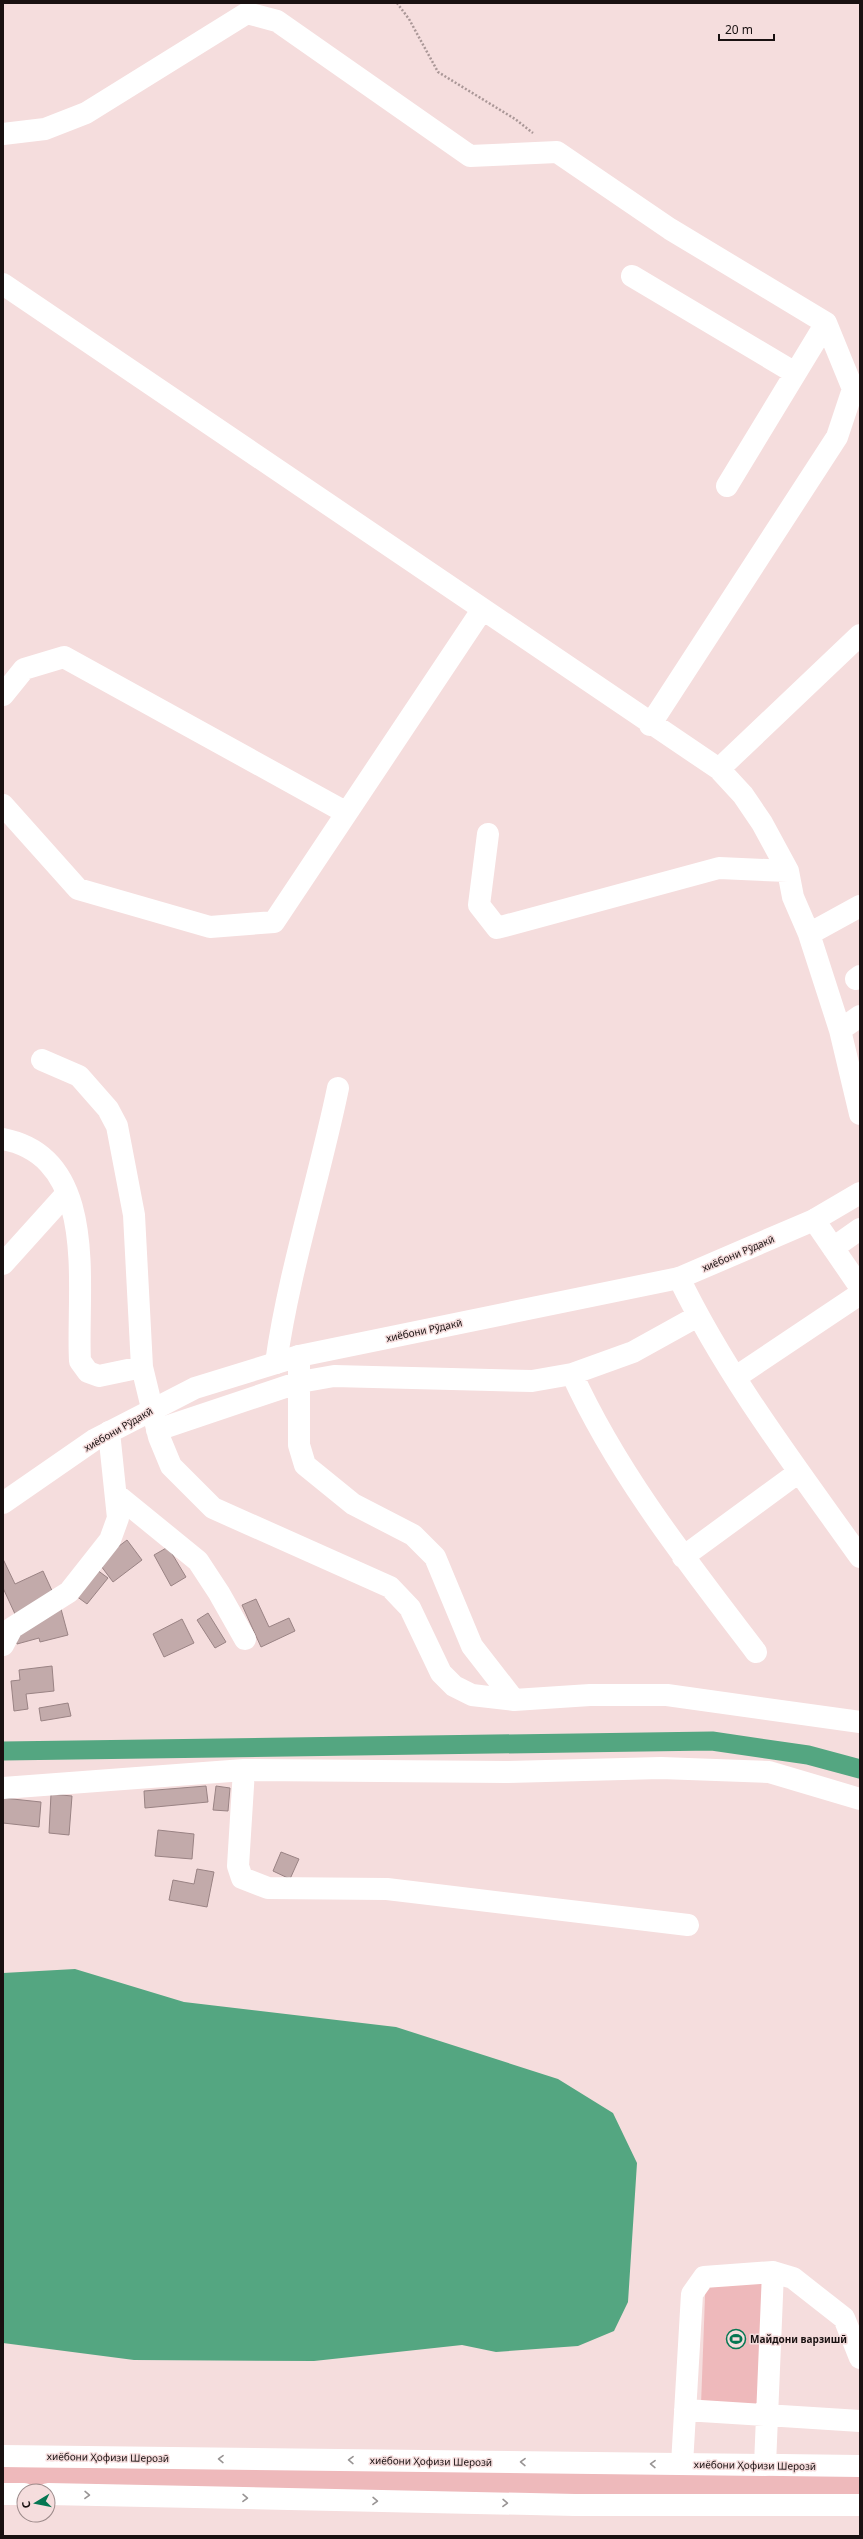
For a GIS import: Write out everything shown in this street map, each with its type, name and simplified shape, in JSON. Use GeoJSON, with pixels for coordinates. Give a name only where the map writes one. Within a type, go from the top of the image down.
{"type":"FeatureCollection","features":[{"type":"Feature","properties":{"kind":"main road"},"geometry":{"type":"LineString","coordinates":[[3,134],[45,130],[86,113],[246,13],[277,21],[470,156],[557,152],[670,230],[826,323],[853,389],[837,437],[650,725]]}},
{"type":"Feature","properties":{"kind":"main road"},"geometry":{"type":"LineString","coordinates":[[632,276],[795,373]]}},
{"type":"Feature","properties":{"kind":"main road"},"geometry":{"type":"LineString","coordinates":[[3,284],[718,770],[747,800],[762,823],[788,871],[792,897],[809,934],[840,1030],[860,1114]]}},
{"type":"Feature","properties":{"kind":"main road"},"geometry":{"type":"LineString","coordinates":[[727,486],[826,323]]}},
{"type":"Feature","properties":{"kind":"main road"},"geometry":{"type":"LineString","coordinates":[[3,805],[78,889],[210,927],[274,922],[345,812],[482,610]]}},
{"type":"Feature","properties":{"kind":"main road"},"geometry":{"type":"LineString","coordinates":[[718,770],[860,635]]}},
{"type":"Feature","properties":{"kind":"main road"},"geometry":{"type":"LineString","coordinates":[[3,695],[13,669],[64,657],[345,812]]}},
{"type":"Feature","properties":{"kind":"main road"},"geometry":{"type":"LineString","coordinates":[[488,834],[479,905],[497,928],[719,868],[788,871]]}},
{"type":"Feature","properties":{"kind":"main road"},"geometry":{"type":"LineString","coordinates":[[809,934],[860,906]]}},
{"type":"Feature","properties":{"kind":"main road"},"geometry":{"type":"LineString","coordinates":[[840,1030],[860,1016]]}},
{"type":"Feature","properties":{"kind":"main road"},"geometry":{"type":"LineString","coordinates":[[42,1060],[78,1076],[108,1109],[117,1126],[134,1215],[142,1367],[153,1408],[157,1430],[171,1466],[213,1508],[390,1588],[410,1608],[441,1672],[454,1686],[472,1694],[514,1700],[590,1695],[667,1695],[860,1722]]}},
{"type":"Feature","properties":{"kind":"main road"},"geometry":{"type":"LineString","coordinates":[[276,1363],[283,1314],[309,1207],[324,1157],[338,1088]]}},
{"type":"Feature","properties":{"kind":"main road"},"geometry":{"type":"LineString","coordinates":[[3,1140],[33,1149],[49,1164],[67,1193],[76,1216],[80,1241],[80,1361],[88,1372],[99,1376],[142,1367]]}},
{"type":"Feature","properties":{"kind":"main road"},"geometry":{"type":"LineString","coordinates":[[3,1264],[67,1193]]}},
{"type":"Feature","properties":{"kind":"main road","name":"хиёбони Рӯдакӣ"},"geometry":{"type":"LineString","coordinates":[[3,1503],[109,1432],[153,1408],[196,1388],[299,1356],[679,1278],[814,1220],[860,1193]]}},
{"type":"Feature","properties":{"kind":"main road"},"geometry":{"type":"LineString","coordinates":[[814,1220],[860,1287]]}},
{"type":"Feature","properties":{"kind":"main road"},"geometry":{"type":"LineString","coordinates":[[833,1248],[860,1228]]}},
{"type":"Feature","properties":{"kind":"main road"},"geometry":{"type":"LineString","coordinates":[[679,1278],[698,1316],[736,1377],[799,1472],[860,1557]]}},
{"type":"Feature","properties":{"kind":"main road"},"geometry":{"type":"LineString","coordinates":[[736,1377],[860,1294]]}},
{"type":"Feature","properties":{"kind":"main road"},"geometry":{"type":"LineString","coordinates":[[157,1430],[300,1382],[334,1376],[532,1380],[572,1374],[633,1352],[698,1316]]}},
{"type":"Feature","properties":{"kind":"main road"},"geometry":{"type":"LineString","coordinates":[[299,1356],[299,1445],[305,1465],[353,1504],[413,1535],[435,1557],[472,1646],[514,1700]]}},
{"type":"Feature","properties":{"kind":"main road"},"geometry":{"type":"LineString","coordinates":[[572,1374],[589,1412],[683,1557],[756,1652]]}},
{"type":"Feature","properties":{"kind":"main road"},"geometry":{"type":"LineString","coordinates":[[3,1645],[12,1628],[69,1592],[110,1540],[118,1518],[117,1495],[110,1459],[109,1432]]}},
{"type":"Feature","properties":{"kind":"main road"},"geometry":{"type":"LineString","coordinates":[[683,1557],[799,1472]]}},
{"type":"Feature","properties":{"kind":"main road"},"geometry":{"type":"LineString","coordinates":[[117,1495],[198,1561],[219,1593],[244,1639]]}},
{"type":"Feature","properties":{"kind":"main road"},"geometry":{"type":"LineString","coordinates":[[3,1788],[244,1770],[506,1772],[661,1768],[770,1772],[860,1799]]}},
{"type":"Feature","properties":{"kind":"main road"},"geometry":{"type":"LineString","coordinates":[[244,1770],[238,1866],[242,1878],[252,1883],[268,1888],[387,1889],[688,1925]]}},
{"type":"Feature","properties":{"kind":"main road"},"geometry":{"type":"LineString","coordinates":[[682,2464],[692,2294],[704,2276],[773,2272],[793,2278],[844,2318],[860,2358]]}},
{"type":"Feature","properties":{"kind":"main road"},"geometry":{"type":"LineString","coordinates":[[765,2465],[773,2272]]}},
{"type":"Feature","properties":{"kind":"main road"},"geometry":{"type":"LineString","coordinates":[[685,2410],[860,2421]]}},
{"type":"Feature","properties":{"kind":"main road","name":"хиёбони Ҳофизи Шерозӣ"},"geometry":{"type":"LineString","coordinates":[[3,2456],[860,2466]]}},
{"type":"Feature","properties":{"kind":"main road"},"geometry":{"type":"LineString","coordinates":[[3,2494],[16,2494]]}},
{"type":"Feature","properties":{"kind":"main road"},"geometry":{"type":"LineString","coordinates":[[56,2494],[575,2505],[860,2505]]}},
{"type":"Feature","properties":{"kind":"path"},"geometry":{"type":"LineString","coordinates":[[397,3],[409,19],[438,72],[515,119],[557,152]]}},
{"type":"Feature","properties":{"kind":"shaded area"},"geometry":{"type":"Polygon","coordinates":[[[75,1969],[184,2002],[396,2027],[558,2079],[613,2113],[637,2163],[628,2302],[614,2331],[578,2346],[496,2352],[462,2345],[314,2361],[134,2360],[3,2343],[3,1973],[75,1969]]]}},
{"type":"Feature","properties":{"kind":"shaded area","name":"Майдони варзишӣ"},"geometry":{"type":"Polygon","coordinates":[[[706,2270],[771,2272],[766,2407],[701,2405],[706,2270]]]}},
{"type":"Feature","properties":{"kind":"shaded area"},"geometry":{"type":"Polygon","coordinates":[[[3,2467],[860,2474],[860,2507],[56,2491],[56,2483],[16,2483],[16,2493],[3,2495],[3,2467]]]}},
{"type":"Feature","properties":{"kind":"building"},"geometry":{"type":"Polygon","coordinates":[[[127,1540],[142,1560],[113,1582],[98,1562],[127,1540]]]}},
{"type":"Feature","properties":{"kind":"building"},"geometry":{"type":"Polygon","coordinates":[[[168,1547],[186,1577],[171,1586],[154,1555],[168,1547]]]}},
{"type":"Feature","properties":{"kind":"building"},"geometry":{"type":"Polygon","coordinates":[[[3,1559],[15,1584],[43,1571],[54,1595],[15,1614],[3,1588],[3,1559]]]}},
{"type":"Feature","properties":{"kind":"building"},"geometry":{"type":"Polygon","coordinates":[[[93,1567],[108,1578],[87,1604],[72,1593],[93,1567]]]}},
{"type":"Feature","properties":{"kind":"building"},"geometry":{"type":"Polygon","coordinates":[[[256,1599],[269,1627],[289,1618],[295,1631],[261,1647],[242,1605],[256,1599]]]}},
{"type":"Feature","properties":{"kind":"building"},"geometry":{"type":"Polygon","coordinates":[[[61,1609],[68,1635],[40,1642],[39,1638],[17,1644],[14,1632],[61,1609]]]}},
{"type":"Feature","properties":{"kind":"building"},"geometry":{"type":"Polygon","coordinates":[[[208,1613],[226,1642],[215,1648],[197,1620],[208,1613]]]}},
{"type":"Feature","properties":{"kind":"building"},"geometry":{"type":"Polygon","coordinates":[[[182,1619],[194,1643],[164,1657],[153,1634],[182,1619]]]}},
{"type":"Feature","properties":{"kind":"building"},"geometry":{"type":"Polygon","coordinates":[[[52,1666],[54,1691],[26,1694],[28,1709],[14,1711],[11,1681],[20,1680],[19,1670],[52,1666]]]}},
{"type":"Feature","properties":{"kind":"building"},"geometry":{"type":"Polygon","coordinates":[[[68,1703],[71,1716],[41,1721],[39,1708],[68,1703]]]}},
{"type":"Feature","properties":{"kind":"building"},"geometry":{"type":"Polygon","coordinates":[[[206,1786],[208,1802],[145,1808],[144,1791],[206,1786]]]}},
{"type":"Feature","properties":{"kind":"building"},"geometry":{"type":"Polygon","coordinates":[[[216,1786],[230,1788],[228,1811],[213,1810],[216,1786]]]}},
{"type":"Feature","properties":{"kind":"building"},"geometry":{"type":"Polygon","coordinates":[[[51,1794],[72,1796],[69,1835],[49,1833],[51,1794]]]}},
{"type":"Feature","properties":{"kind":"building"},"geometry":{"type":"Polygon","coordinates":[[[3,1798],[41,1802],[39,1827],[3,1823],[3,1798]]]}},
{"type":"Feature","properties":{"kind":"building"},"geometry":{"type":"Polygon","coordinates":[[[158,1830],[194,1834],[192,1859],[155,1856],[158,1830]]]}},
{"type":"Feature","properties":{"kind":"building"},"geometry":{"type":"Polygon","coordinates":[[[281,1852],[299,1859],[290,1879],[273,1871],[281,1852]]]}},
{"type":"Feature","properties":{"kind":"building"},"geometry":{"type":"Polygon","coordinates":[[[197,1869],[214,1872],[207,1907],[169,1900],[173,1880],[194,1884],[197,1869]]]}},
{"type":"Feature","properties":{"kind":"waterway"},"geometry":{"type":"LineString","coordinates":[[3,1751],[712,1741],[808,1755],[860,1769]]}},
{"type":"Feature","properties":{"kind":"place","name":"Майдони варзишӣ"},"geometry":{"type":"Point","coordinates":[736,2339]}}]}
